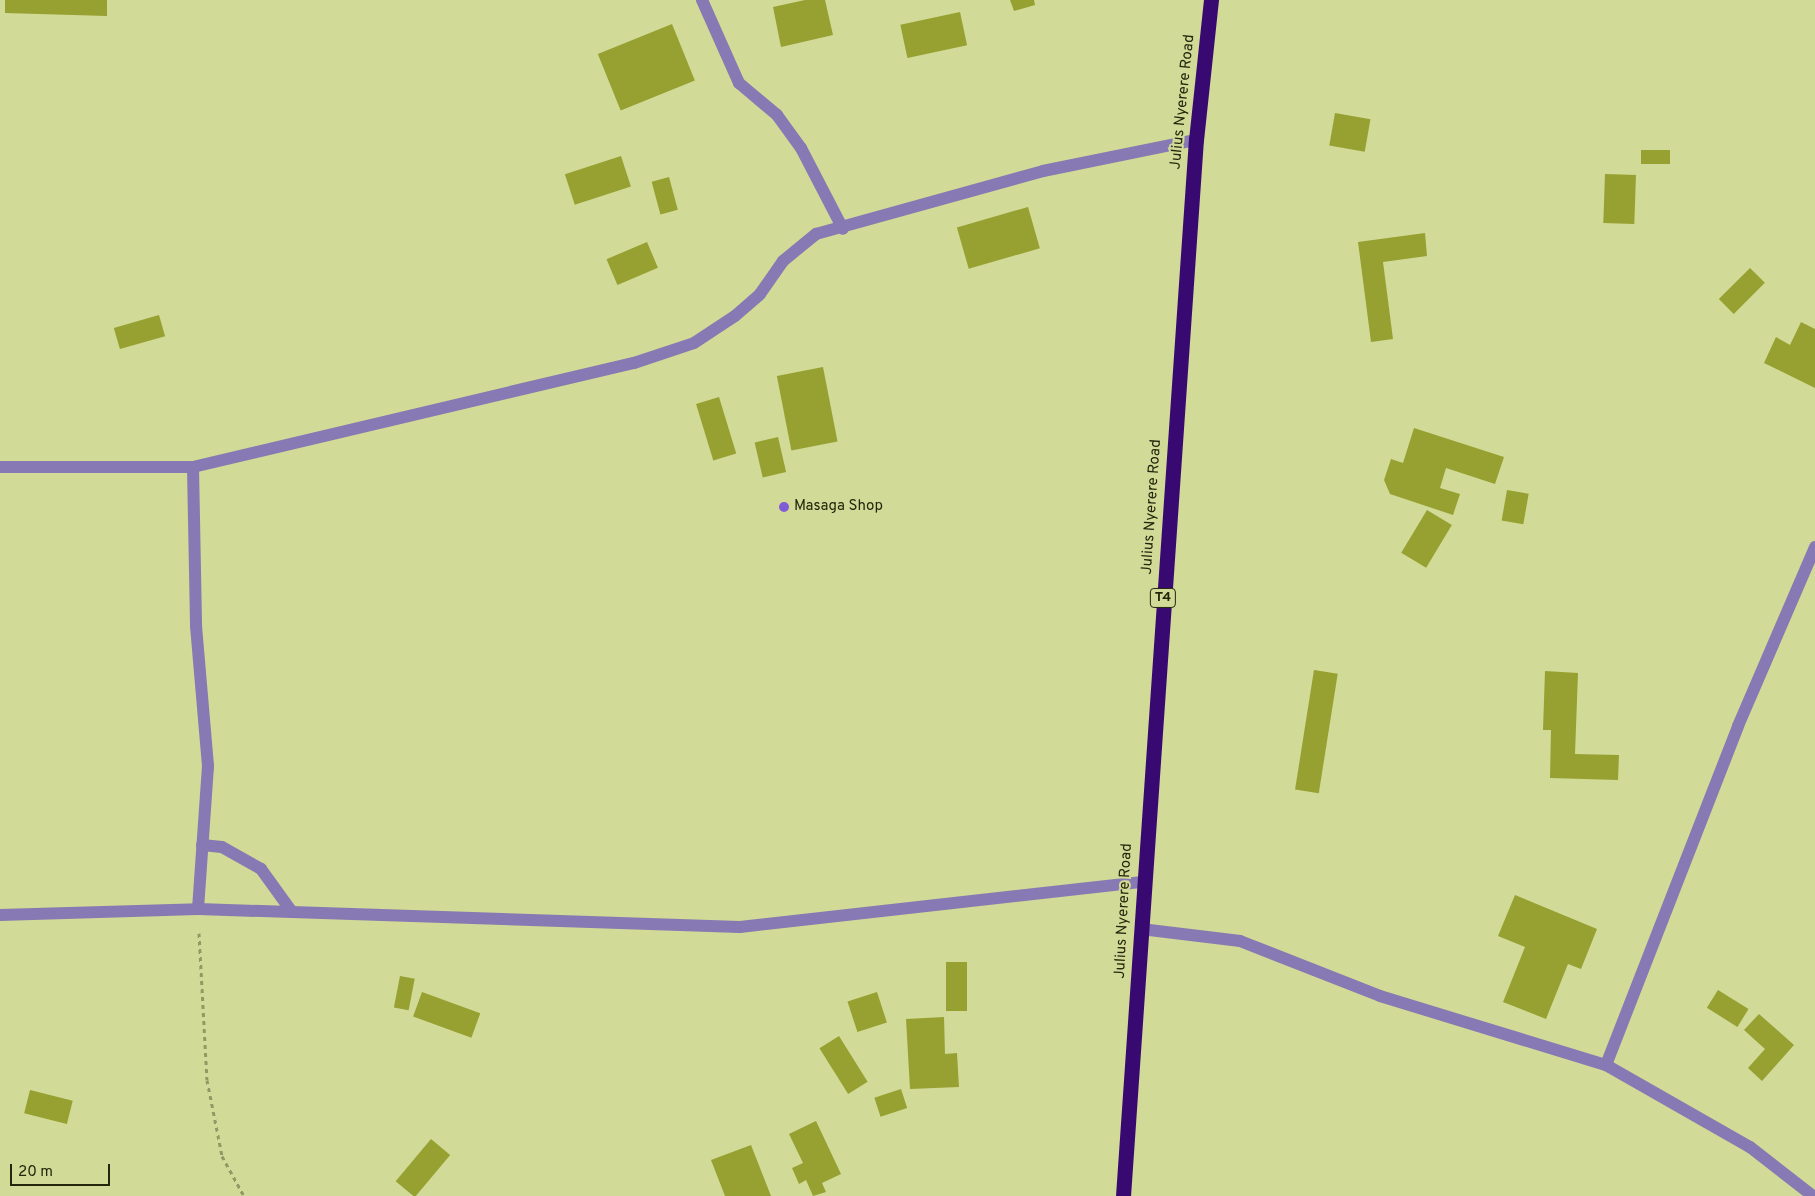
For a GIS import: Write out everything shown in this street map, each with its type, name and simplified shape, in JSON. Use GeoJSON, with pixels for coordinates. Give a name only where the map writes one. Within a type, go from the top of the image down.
{"type":"FeatureCollection","features":[{"type":"Feature","properties":{"kind":"highway","name":"Julius Nyerere Road"},"geometry":{"type":"LineString","coordinates":[[1123,1196],[1141,929],[1142,882],[1196,140],[1211,0]]}},
{"type":"Feature","properties":{"kind":"street"},"geometry":{"type":"LineString","coordinates":[[702,0],[739,83],[787,128],[843,230]]}},
{"type":"Feature","properties":{"kind":"street"},"geometry":{"type":"LineString","coordinates":[[0,467],[193,467],[634,363],[694,343],[760,294],[783,261],[816,234],[843,230],[1043,171],[1196,140]]}},
{"type":"Feature","properties":{"kind":"street"},"geometry":{"type":"LineString","coordinates":[[193,467],[196,626],[208,766],[198,909]]}},
{"type":"Feature","properties":{"kind":"street"},"geometry":{"type":"LineString","coordinates":[[1606,1065],[1742,717],[1815,547]]}},
{"type":"Feature","properties":{"kind":"street"},"geometry":{"type":"LineString","coordinates":[[202,845],[222,847],[260,869],[292,912]]}},
{"type":"Feature","properties":{"kind":"street"},"geometry":{"type":"LineString","coordinates":[[0,915],[198,909],[740,927],[1142,882]]}},
{"type":"Feature","properties":{"kind":"street"},"geometry":{"type":"LineString","coordinates":[[1141,929],[1240,941],[1380,996],[1606,1065],[1750,1147],[1814,1196]]}},
{"type":"Feature","properties":{"kind":"path"},"geometry":{"type":"LineString","coordinates":[[198,909],[207,1080],[222,1156],[244,1196]]}},
{"type":"Feature","properties":{"kind":"building"},"geometry":{"type":"Polygon","coordinates":[[[5,0],[107,0],[107,16],[5,13],[5,0]]]}},
{"type":"Feature","properties":{"kind":"building"},"geometry":{"type":"Polygon","coordinates":[[[805,0],[825,0],[833,35],[781,47],[773,7],[805,0]]]}},
{"type":"Feature","properties":{"kind":"building"},"geometry":{"type":"Polygon","coordinates":[[[1010,0],[1034,0],[1035,5],[1014,11],[1010,0]]]}},
{"type":"Feature","properties":{"kind":"building"},"geometry":{"type":"Polygon","coordinates":[[[960,12],[967,45],[907,58],[900,25],[960,12]]]}},
{"type":"Feature","properties":{"kind":"building"},"geometry":{"type":"Polygon","coordinates":[[[672,24],[695,81],[621,111],[598,54],[672,24]]]}},
{"type":"Feature","properties":{"kind":"building"},"geometry":{"type":"Polygon","coordinates":[[[1335,113],[1370,119],[1365,152],[1329,145],[1335,113]]]}},
{"type":"Feature","properties":{"kind":"building"},"geometry":{"type":"Polygon","coordinates":[[[1641,150],[1670,150],[1670,164],[1641,164],[1641,150]]]}},
{"type":"Feature","properties":{"kind":"building"},"geometry":{"type":"Polygon","coordinates":[[[621,156],[631,186],[575,205],[565,174],[621,156]]]}},
{"type":"Feature","properties":{"kind":"building"},"geometry":{"type":"Polygon","coordinates":[[[1605,174],[1636,175],[1634,224],[1603,223],[1605,174]]]}},
{"type":"Feature","properties":{"kind":"building"},"geometry":{"type":"Polygon","coordinates":[[[669,177],[678,210],[660,215],[652,182],[669,177]]]}},
{"type":"Feature","properties":{"kind":"building"},"geometry":{"type":"Polygon","coordinates":[[[1028,207],[1040,248],[969,269],[957,227],[1028,207]]]}},
{"type":"Feature","properties":{"kind":"building"},"geometry":{"type":"Polygon","coordinates":[[[1425,233],[1427,256],[1383,262],[1393,339],[1371,342],[1358,242],[1425,233]]]}},
{"type":"Feature","properties":{"kind":"building"},"geometry":{"type":"Polygon","coordinates":[[[647,242],[658,268],[617,285],[606,259],[647,242]]]}},
{"type":"Feature","properties":{"kind":"building"},"geometry":{"type":"Polygon","coordinates":[[[1750,268],[1765,283],[1734,314],[1719,299],[1750,268]]]}},
{"type":"Feature","properties":{"kind":"building"},"geometry":{"type":"Polygon","coordinates":[[[159,315],[165,336],[120,349],[114,328],[159,315]]]}},
{"type":"Feature","properties":{"kind":"building"},"geometry":{"type":"Polygon","coordinates":[[[1801,322],[1815,329],[1815,388],[1764,363],[1776,337],[1790,345],[1801,322]]]}},
{"type":"Feature","properties":{"kind":"building"},"geometry":{"type":"Polygon","coordinates":[[[823,367],[838,442],[791,451],[777,376],[823,367]]]}},
{"type":"Feature","properties":{"kind":"building"},"geometry":{"type":"Polygon","coordinates":[[[719,397],[736,453],[713,460],[696,404],[719,397]]]}},
{"type":"Feature","properties":{"kind":"building"},"geometry":{"type":"Polygon","coordinates":[[[1414,428],[1504,457],[1495,484],[1446,468],[1440,488],[1460,494],[1453,515],[1390,494],[1384,480],[1391,459],[1403,463],[1414,428]]]}},
{"type":"Feature","properties":{"kind":"building"},"geometry":{"type":"Polygon","coordinates":[[[778,437],[786,472],[763,477],[755,442],[778,437]]]}},
{"type":"Feature","properties":{"kind":"building"},"geometry":{"type":"Polygon","coordinates":[[[1507,490],[1529,494],[1523,524],[1502,521],[1507,490]]]}},
{"type":"Feature","properties":{"kind":"building"},"geometry":{"type":"Polygon","coordinates":[[[1427,510],[1452,525],[1426,568],[1401,553],[1427,510]]]}},
{"type":"Feature","properties":{"kind":"building"},"geometry":{"type":"Polygon","coordinates":[[[1314,670],[1338,674],[1319,793],[1295,790],[1314,670]]]}},
{"type":"Feature","properties":{"kind":"building"},"geometry":{"type":"Polygon","coordinates":[[[1545,671],[1578,673],[1575,754],[1619,755],[1618,780],[1550,778],[1551,730],[1543,730],[1545,671]]]}},
{"type":"Feature","properties":{"kind":"building"},"geometry":{"type":"Polygon","coordinates":[[[1515,895],[1597,929],[1581,969],[1568,964],[1546,1019],[1503,1002],[1525,947],[1498,936],[1515,895]]]}},
{"type":"Feature","properties":{"kind":"building"},"geometry":{"type":"Polygon","coordinates":[[[946,962],[967,962],[967,1011],[946,1011],[946,962]]]}},
{"type":"Feature","properties":{"kind":"building"},"geometry":{"type":"Polygon","coordinates":[[[400,976],[415,979],[409,1010],[394,1007],[400,976]]]}},
{"type":"Feature","properties":{"kind":"building"},"geometry":{"type":"Polygon","coordinates":[[[1718,990],[1749,1009],[1737,1027],[1707,1008],[1718,990]]]}},
{"type":"Feature","properties":{"kind":"building"},"geometry":{"type":"Polygon","coordinates":[[[422,992],[480,1013],[471,1038],[413,1016],[422,992]]]}},
{"type":"Feature","properties":{"kind":"building"},"geometry":{"type":"Polygon","coordinates":[[[877,992],[887,1022],[857,1032],[848,1002],[877,992]]]}},
{"type":"Feature","properties":{"kind":"building"},"geometry":{"type":"Polygon","coordinates":[[[1759,1014],[1794,1045],[1762,1081],[1748,1068],[1765,1049],[1744,1030],[1759,1014]]]}},
{"type":"Feature","properties":{"kind":"building"},"geometry":{"type":"Polygon","coordinates":[[[944,1017],[945,1054],[957,1053],[959,1087],[910,1089],[906,1019],[944,1017]]]}},
{"type":"Feature","properties":{"kind":"building"},"geometry":{"type":"Polygon","coordinates":[[[839,1036],[868,1082],[848,1094],[819,1048],[839,1036]]]}},
{"type":"Feature","properties":{"kind":"building"},"geometry":{"type":"Polygon","coordinates":[[[901,1089],[907,1108],[881,1117],[874,1098],[901,1089]]]}},
{"type":"Feature","properties":{"kind":"building"},"geometry":{"type":"Polygon","coordinates":[[[30,1090],[73,1101],[67,1124],[24,1113],[30,1090]]]}},
{"type":"Feature","properties":{"kind":"building"},"geometry":{"type":"Polygon","coordinates":[[[816,1121],[841,1174],[822,1183],[826,1192],[813,1196],[806,1180],[799,1184],[792,1168],[803,1163],[789,1134],[816,1121]]]}},
{"type":"Feature","properties":{"kind":"building"},"geometry":{"type":"Polygon","coordinates":[[[431,1139],[450,1155],[416,1196],[396,1181],[431,1139]]]}},
{"type":"Feature","properties":{"kind":"building"},"geometry":{"type":"Polygon","coordinates":[[[751,1145],[771,1196],[725,1196],[711,1160],[751,1145]]]}},
{"type":"Feature","properties":{"kind":"place","name":"Masaga Shop"},"geometry":{"type":"Point","coordinates":[784,507]}}]}
